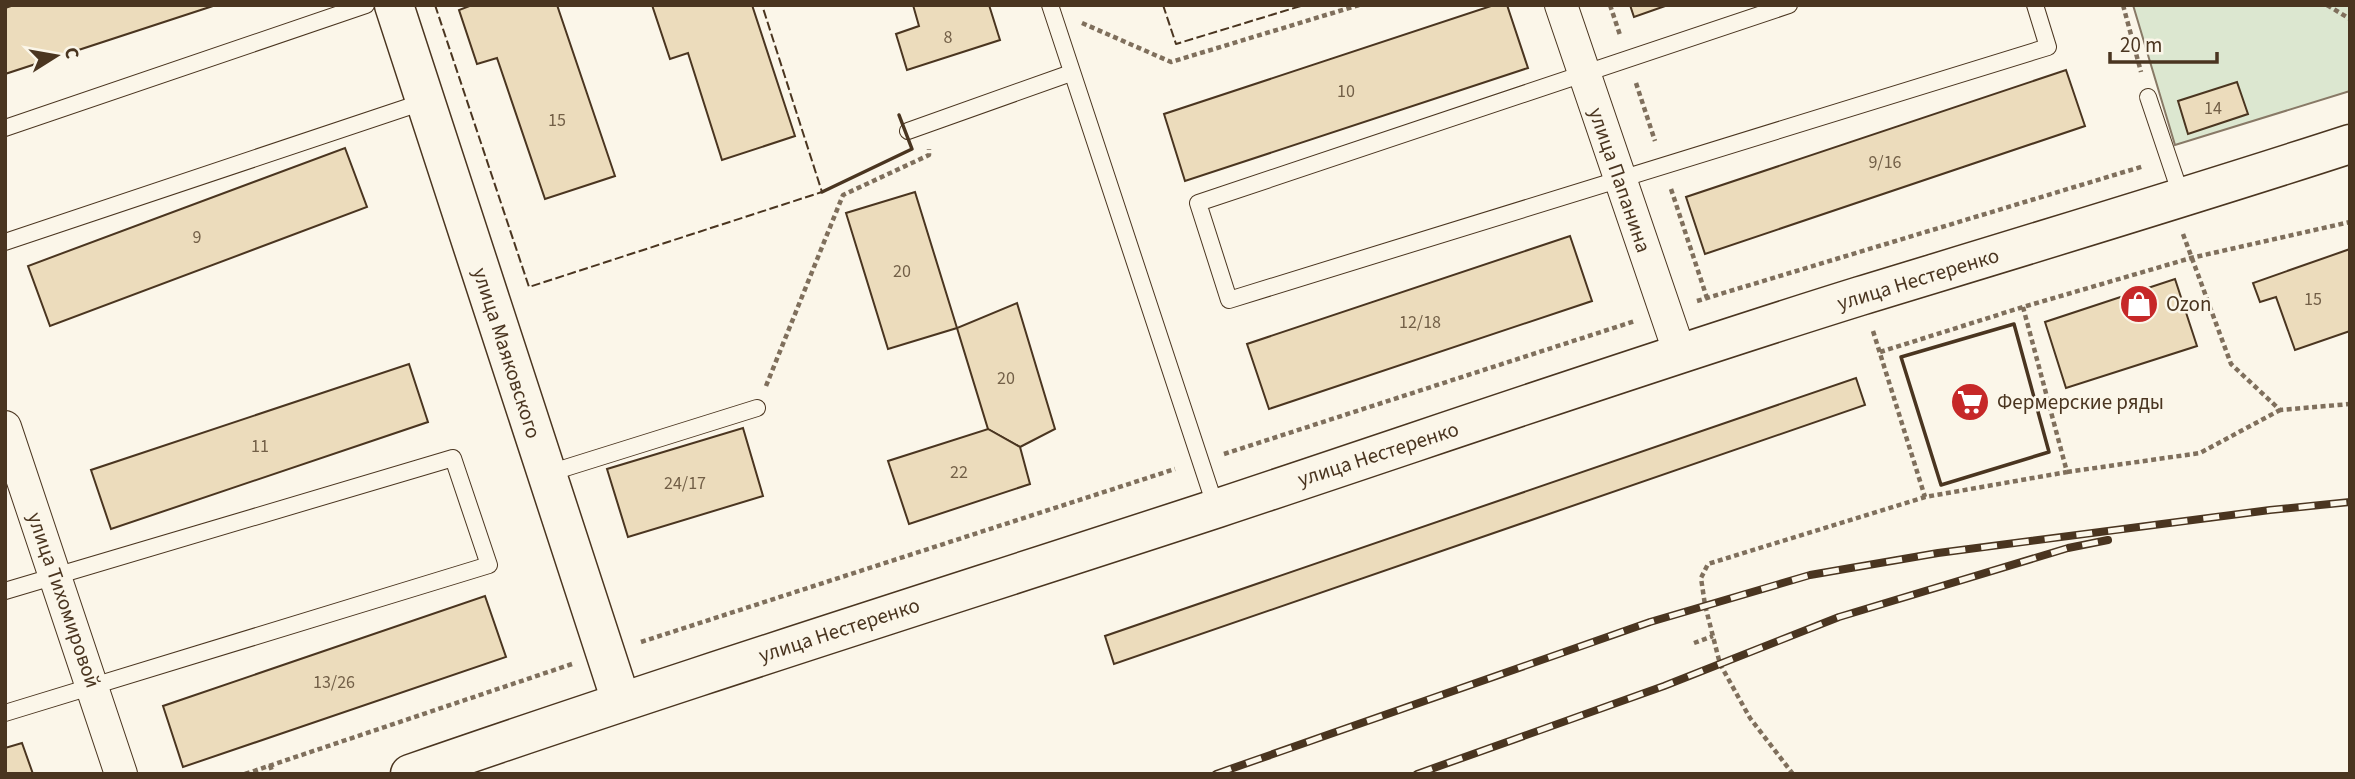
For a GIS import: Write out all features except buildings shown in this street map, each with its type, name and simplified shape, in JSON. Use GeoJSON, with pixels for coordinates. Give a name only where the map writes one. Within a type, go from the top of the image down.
{"type":"FeatureCollection","features":[{"type":"Feature","properties":{"kind":"street","name":"улица Маяковского"},"geometry":{"type":"LineString","coordinates":[[394,5],[621,701]]}},
{"type":"Feature","properties":{"kind":"street","name":"улица Папанина"},"geometry":{"type":"LineString","coordinates":[[1561,5],[1679,354]]}},
{"type":"Feature","properties":{"kind":"street","name":"улица Нестеренко"},"geometry":{"type":"LineString","coordinates":[[410,774],[621,701],[1861,296],[2181,212],[2350,144]]}},
{"type":"Feature","properties":{"kind":"street","name":"улица Тихомировой"},"geometry":{"type":"LineString","coordinates":[[5,427],[121,774]]}},
{"type":"Feature","properties":{"kind":"lane"},"geometry":{"type":"LineString","coordinates":[[5,128],[366,5]]}},
{"type":"Feature","properties":{"kind":"lane"},"geometry":{"type":"LineString","coordinates":[[1789,5],[1198,204],[1229,300],[2048,47],[2035,5]]}},
{"type":"Feature","properties":{"kind":"lane"},"geometry":{"type":"LineString","coordinates":[[1051,8],[1216,508]]}},
{"type":"Feature","properties":{"kind":"lane"},"geometry":{"type":"LineString","coordinates":[[908,131],[1071,72]]}},
{"type":"Feature","properties":{"kind":"lane"},"geometry":{"type":"LineString","coordinates":[[2148,97],[2169,159],[2181,212]]}},
{"type":"Feature","properties":{"kind":"lane"},"geometry":{"type":"LineString","coordinates":[[5,242],[426,101]]}},
{"type":"Feature","properties":{"kind":"lane"},"geometry":{"type":"LineString","coordinates":[[546,474],[757,408]]}},
{"type":"Feature","properties":{"kind":"lane"},"geometry":{"type":"LineString","coordinates":[[5,591],[453,458],[489,565],[5,713]]}},
{"type":"Feature","properties":{"kind":"path"},"geometry":{"type":"LineString","coordinates":[[1051,8],[1171,62],[1359,5]]}},
{"type":"Feature","properties":{"kind":"path"},"geometry":{"type":"LineString","coordinates":[[2123,5],[2148,97]]}},
{"type":"Feature","properties":{"kind":"path"},"geometry":{"type":"LineString","coordinates":[[2327,5],[2350,19]]}},
{"type":"Feature","properties":{"kind":"path"},"geometry":{"type":"LineString","coordinates":[[757,408],[843,195],[929,155],[929,124]]}},
{"type":"Feature","properties":{"kind":"path"},"geometry":{"type":"LineString","coordinates":[[245,774],[605,654],[1665,311],[2169,159]]}},
{"type":"Feature","properties":{"kind":"path"},"geometry":{"type":"LineString","coordinates":[[2181,212],[2191,258],[2231,364],[2280,410]]}},
{"type":"Feature","properties":{"kind":"path"},"geometry":{"type":"LineString","coordinates":[[1880,352],[2191,258],[2350,222]]}},
{"type":"Feature","properties":{"kind":"path"},"geometry":{"type":"LineString","coordinates":[[1847,256],[1925,498]]}},
{"type":"Feature","properties":{"kind":"path"},"geometry":{"type":"LineString","coordinates":[[2023,307],[2067,472]]}},
{"type":"Feature","properties":{"kind":"path"},"geometry":{"type":"LineString","coordinates":[[1793,774],[1750,718],[1720,664],[1701,578],[1708,564],[1925,498],[2067,472],[2200,453],[2280,410],[2350,404]]}},
{"type":"Feature","properties":{"kind":"path"},"geometry":{"type":"LineString","coordinates":[[1694,643],[1713,636]]}},
{"type":"Feature","properties":{"kind":"path"},"geometry":{"type":"LineString","coordinates":[[270,765],[273,774]]}},
{"type":"Feature","properties":{"kind":"green space"},"geometry":{"type":"Polygon","coordinates":[[[2133,5],[2350,5],[2350,91],[2175,145],[2133,5]]]}},
{"type":"Feature","properties":{"kind":"railway"},"geometry":{"type":"LineString","coordinates":[[1216,774],[1650,622],[1810,575],[1938,553],[2350,502]]}},
{"type":"Feature","properties":{"kind":"railway"},"geometry":{"type":"LineString","coordinates":[[1417,774],[1664,686],[1839,617],[2068,548],[2108,540]]}},
{"type":"Feature","properties":{"kind":"fence"},"geometry":{"type":"LineString","coordinates":[[435,5],[529,287],[822,192],[762,5]]}},
{"type":"Feature","properties":{"kind":"fence"},"geometry":{"type":"LineString","coordinates":[[1163,5],[1176,44],[1304,5]]}},
{"type":"Feature","properties":{"kind":"wall"},"geometry":{"type":"LineString","coordinates":[[822,192],[912,149],[899,115]]}},
{"type":"Feature","properties":{"kind":"wall"},"geometry":{"type":"LineString","coordinates":[[2014,324],[2049,452],[1941,485],[1901,357],[2014,324]]}},
{"type":"Feature","properties":{"kind":"place","name":"Ozon"},"geometry":{"type":"Point","coordinates":[2139,304]}},
{"type":"Feature","properties":{"kind":"place","name":"Фермерские ряды"},"geometry":{"type":"Point","coordinates":[1970,402]}}]}
